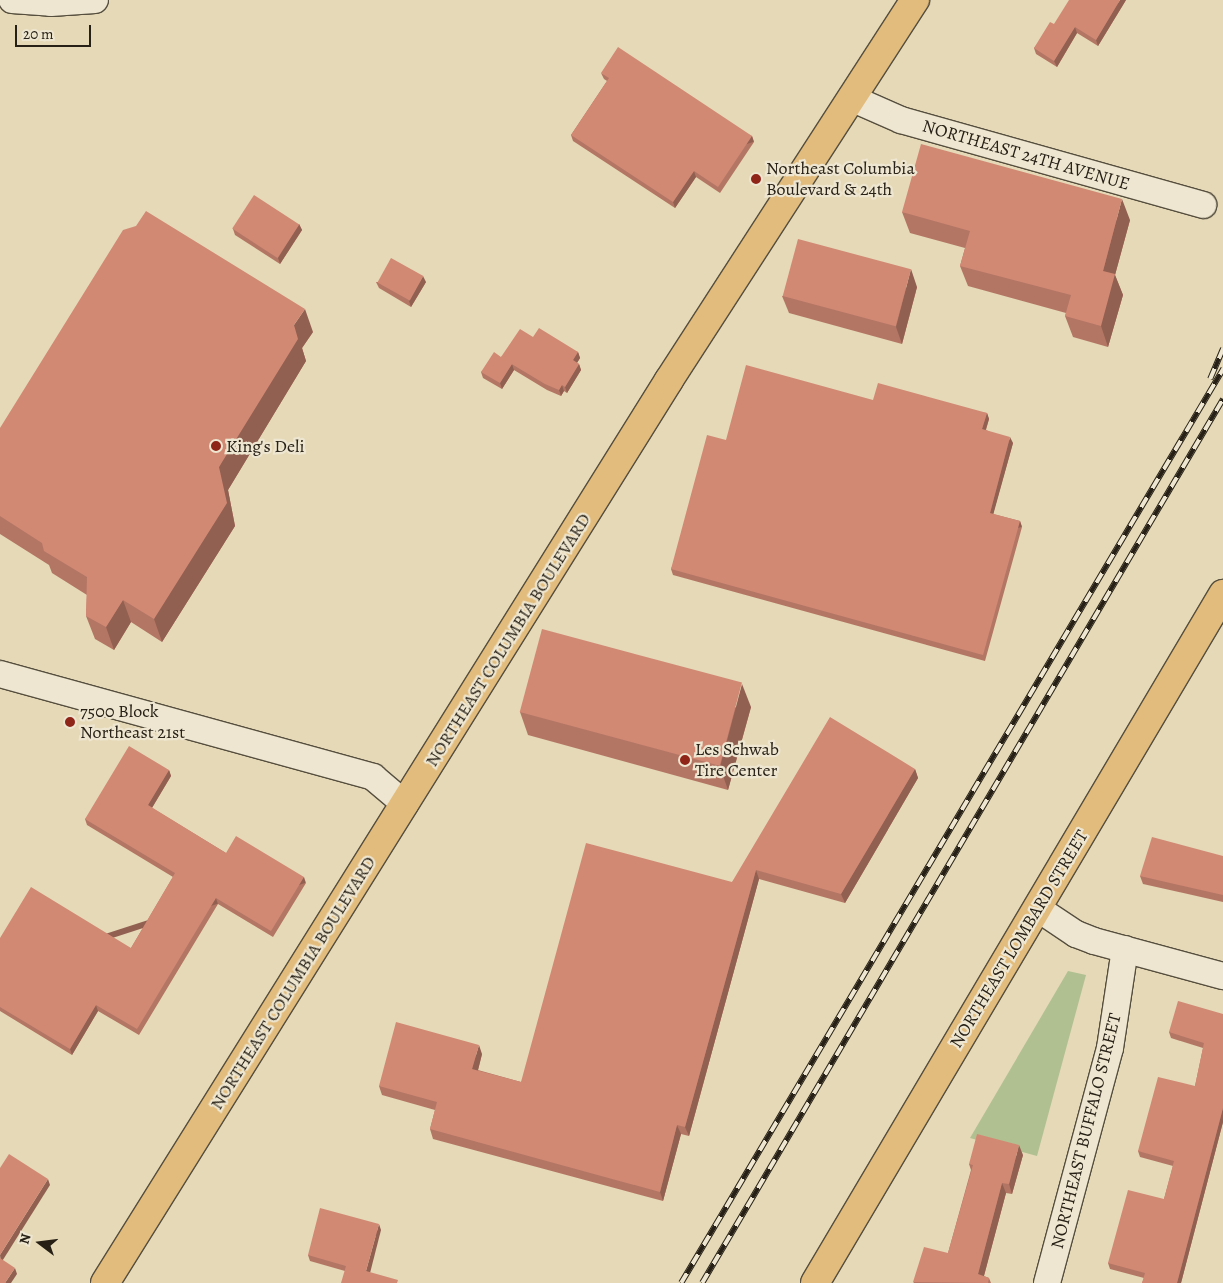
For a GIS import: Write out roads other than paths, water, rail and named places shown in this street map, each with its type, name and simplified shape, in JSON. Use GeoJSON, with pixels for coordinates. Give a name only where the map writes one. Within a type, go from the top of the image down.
{"type":"FeatureCollection","features":[{"type":"Feature","properties":{"kind":"main road","name":"NORTHEAST COLUMBIA BOULEVARD"},"geometry":{"type":"LineString","coordinates":[[105,1283],[669,380],[915,0]]}},
{"type":"Feature","properties":{"kind":"main road","name":"NORTHEAST LOMBARD STREET"},"geometry":{"type":"LineString","coordinates":[[816,1283],[1223,594]]}},
{"type":"Feature","properties":{"kind":"street"},"geometry":{"type":"LineString","coordinates":[[12,0],[51,3],[95,0]]}},
{"type":"Feature","properties":{"kind":"street","name":"NORTHEAST 24TH AVENUE"},"geometry":{"type":"LineString","coordinates":[[851,98],[901,120],[1203,205]]}},
{"type":"Feature","properties":{"kind":"street"},"geometry":{"type":"LineString","coordinates":[[0,674],[373,777],[405,804]]}},
{"type":"Feature","properties":{"kind":"street"},"geometry":{"type":"LineString","coordinates":[[1037,908],[1076,934],[1223,976]]}},
{"type":"Feature","properties":{"kind":"street","name":"NORTHEAST BUFFALO STREET"},"geometry":{"type":"LineString","coordinates":[[1047,1283],[1110,1048],[1125,949]]}},
{"type":"Feature","properties":{"kind":"railway"},"geometry":{"type":"LineString","coordinates":[[1210,379],[1223,349]]}},
{"type":"Feature","properties":{"kind":"railway"},"geometry":{"type":"LineString","coordinates":[[681,1283],[1223,369]]}},
{"type":"Feature","properties":{"kind":"railway"},"geometry":{"type":"LineString","coordinates":[[702,1283],[1223,399]]}},
{"type":"Feature","properties":{"kind":"place","name":"Northeast Columbia Boulevard & 24th"},"geometry":{"type":"Point","coordinates":[756,179]}},
{"type":"Feature","properties":{"kind":"place","name":"King's Deli"},"geometry":{"type":"Point","coordinates":[216,446]}},
{"type":"Feature","properties":{"kind":"place","name":"7500 Block Northeast 21st"},"geometry":{"type":"Point","coordinates":[70,722]}},
{"type":"Feature","properties":{"kind":"place","name":"Les Schwab Tire Center"},"geometry":{"type":"Point","coordinates":[685,760]}}]}
